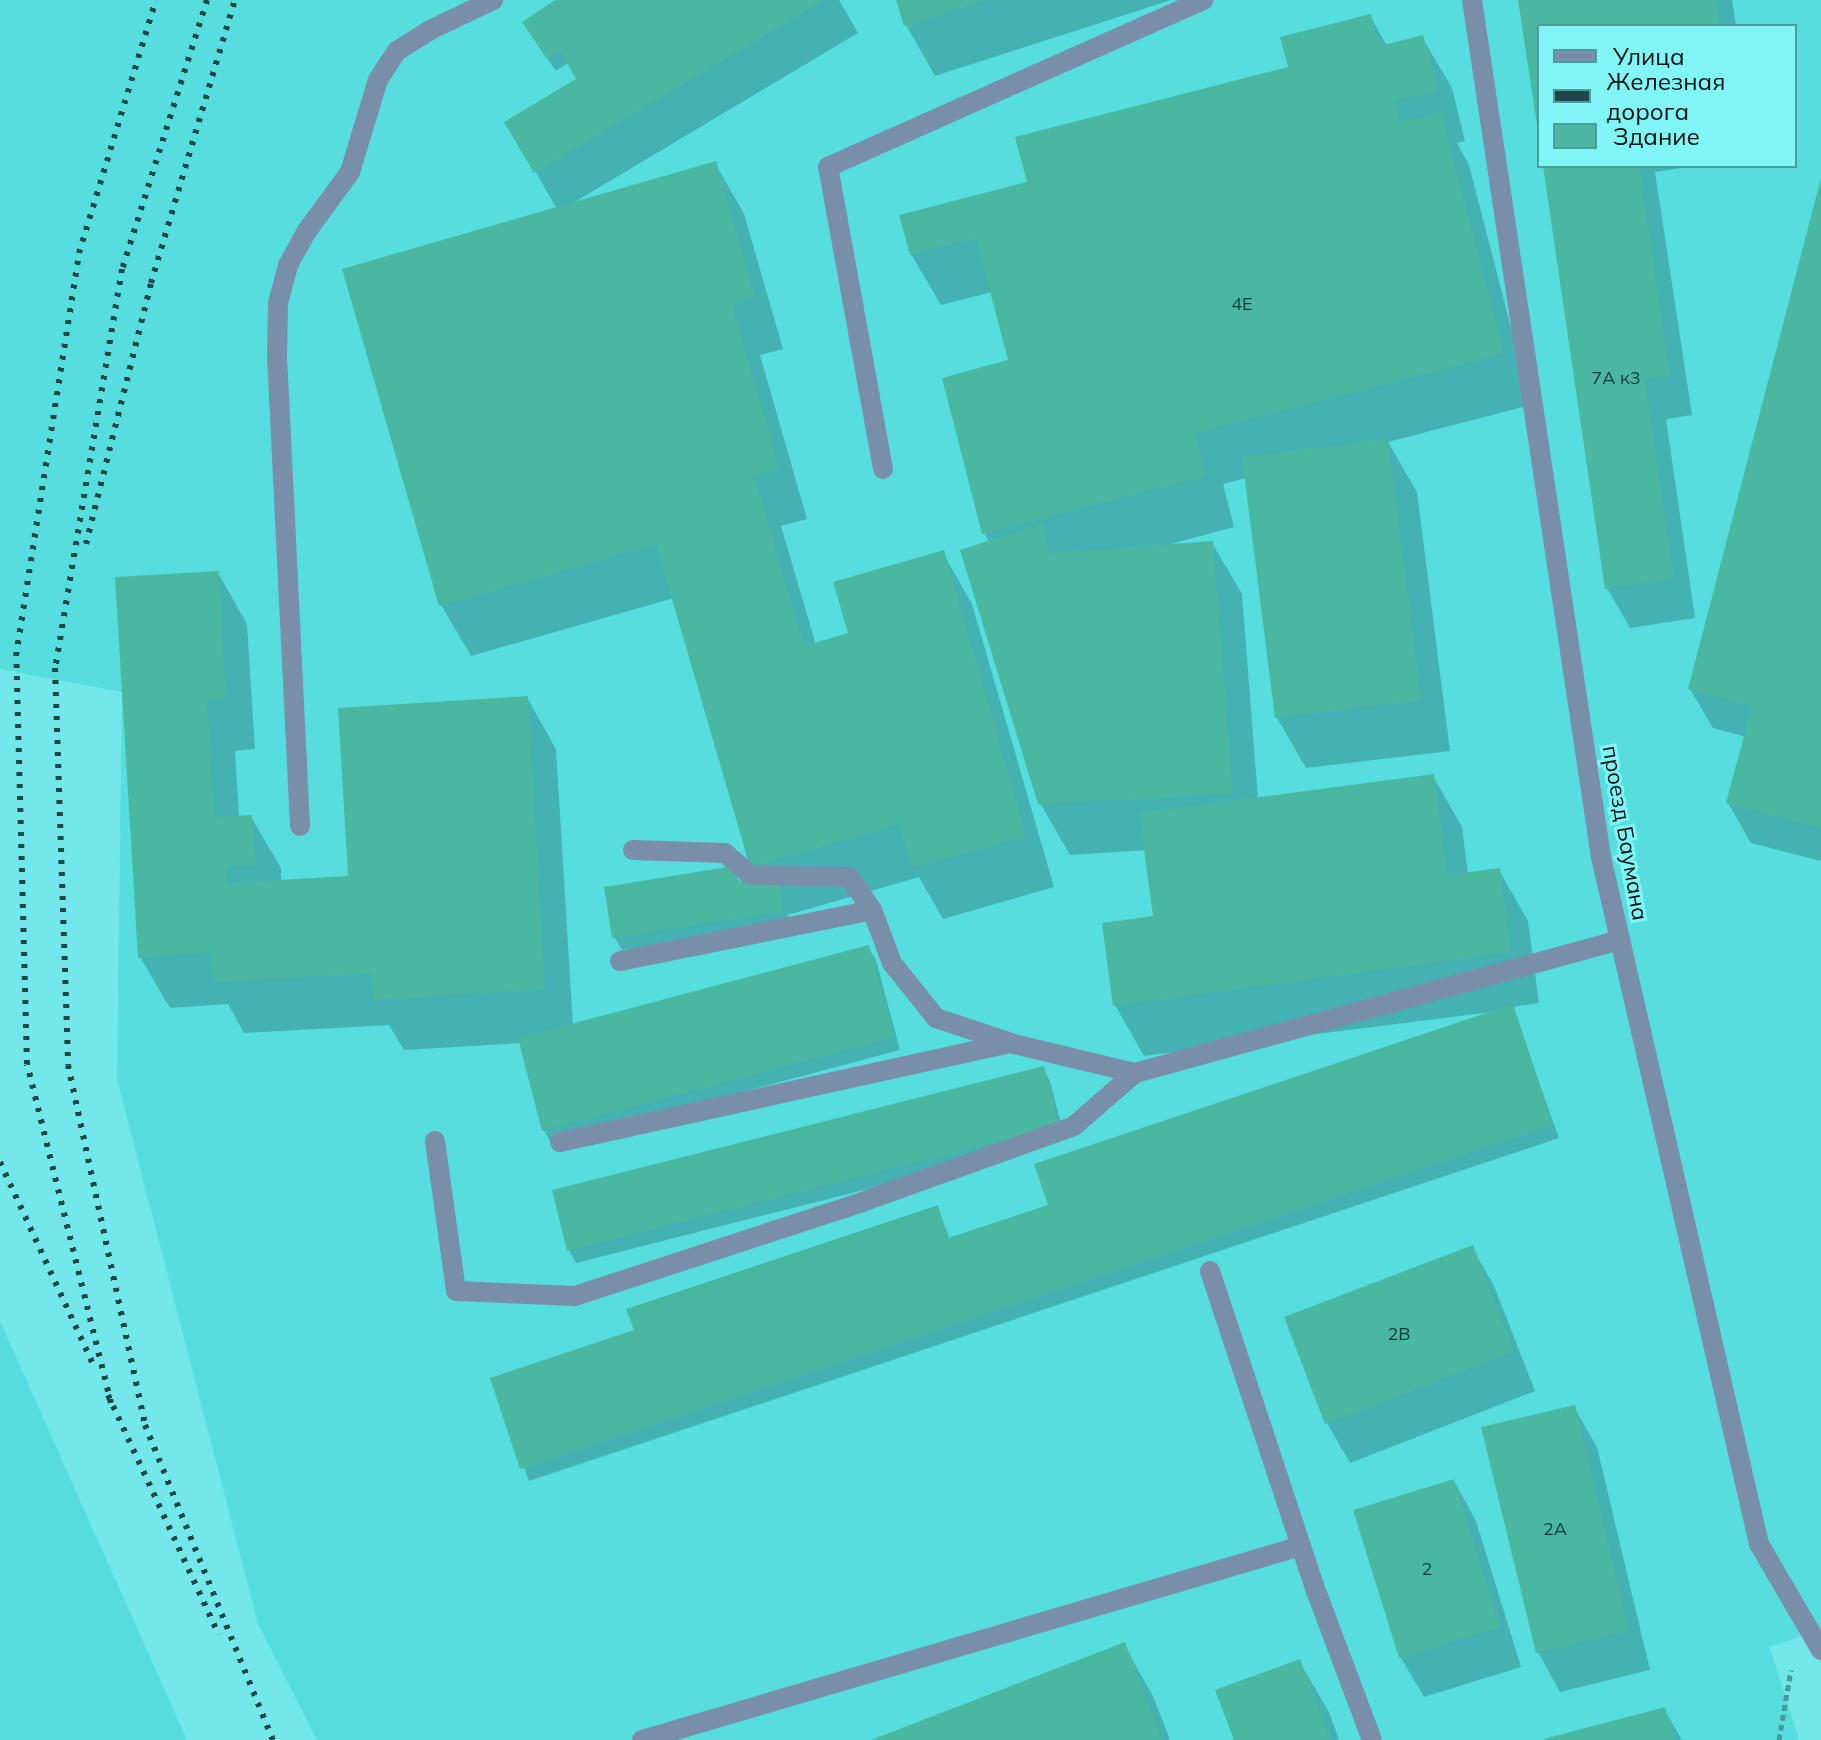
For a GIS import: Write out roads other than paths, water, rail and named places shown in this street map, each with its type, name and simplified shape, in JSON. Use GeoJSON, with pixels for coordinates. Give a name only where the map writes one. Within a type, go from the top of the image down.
{"type":"FeatureCollection","features":[{"type":"Feature","properties":{"kind":"street"},"geometry":{"type":"LineString","coordinates":[[300,826],[277,361],[278,303],[288,265],[307,231],[350,172],[378,80],[397,51],[430,30],[493,0]]}},
{"type":"Feature","properties":{"kind":"street"},"geometry":{"type":"LineString","coordinates":[[883,469],[828,167],[1203,0]]}},
{"type":"Feature","properties":{"kind":"street","name":"проезд Баумана"},"geometry":{"type":"LineString","coordinates":[[1472,0],[1601,857],[1759,1544],[1814,1657]]}},
{"type":"Feature","properties":{"kind":"street"},"geometry":{"type":"LineString","coordinates":[[633,850],[725,853],[750,875],[849,877],[872,910],[892,963],[936,1018],[1010,1043],[1135,1073]]}},
{"type":"Feature","properties":{"kind":"street"},"geometry":{"type":"LineString","coordinates":[[620,961],[872,910]]}},
{"type":"Feature","properties":{"kind":"street"},"geometry":{"type":"LineString","coordinates":[[435,1141],[456,1291],[575,1296],[862,1202],[1074,1126],[1135,1073],[1620,940]]}},
{"type":"Feature","properties":{"kind":"street"},"geometry":{"type":"LineString","coordinates":[[560,1142],[1010,1043]]}},
{"type":"Feature","properties":{"kind":"street"},"geometry":{"type":"LineString","coordinates":[[1210,1271],[1301,1546],[1372,1740]]}},
{"type":"Feature","properties":{"kind":"street"},"geometry":{"type":"LineString","coordinates":[[642,1740],[1301,1546]]}},
{"type":"Feature","properties":{"kind":"railway"},"geometry":{"type":"LineString","coordinates":[[111,1403],[27,1064],[16,656],[79,253],[156,0]]}},
{"type":"Feature","properties":{"kind":"railway"},"geometry":{"type":"LineString","coordinates":[[207,0],[122,269],[55,668],[68,1065],[145,1425],[273,1740]]}},
{"type":"Feature","properties":{"kind":"railway"},"geometry":{"type":"LineString","coordinates":[[86,544],[151,283],[235,0]]}},
{"type":"Feature","properties":{"kind":"railway"},"geometry":{"type":"LineString","coordinates":[[0,1162],[94,1366]]}},
{"type":"Feature","properties":{"kind":"railway"},"geometry":{"type":"LineString","coordinates":[[108,1395],[219,1635]]}}]}
